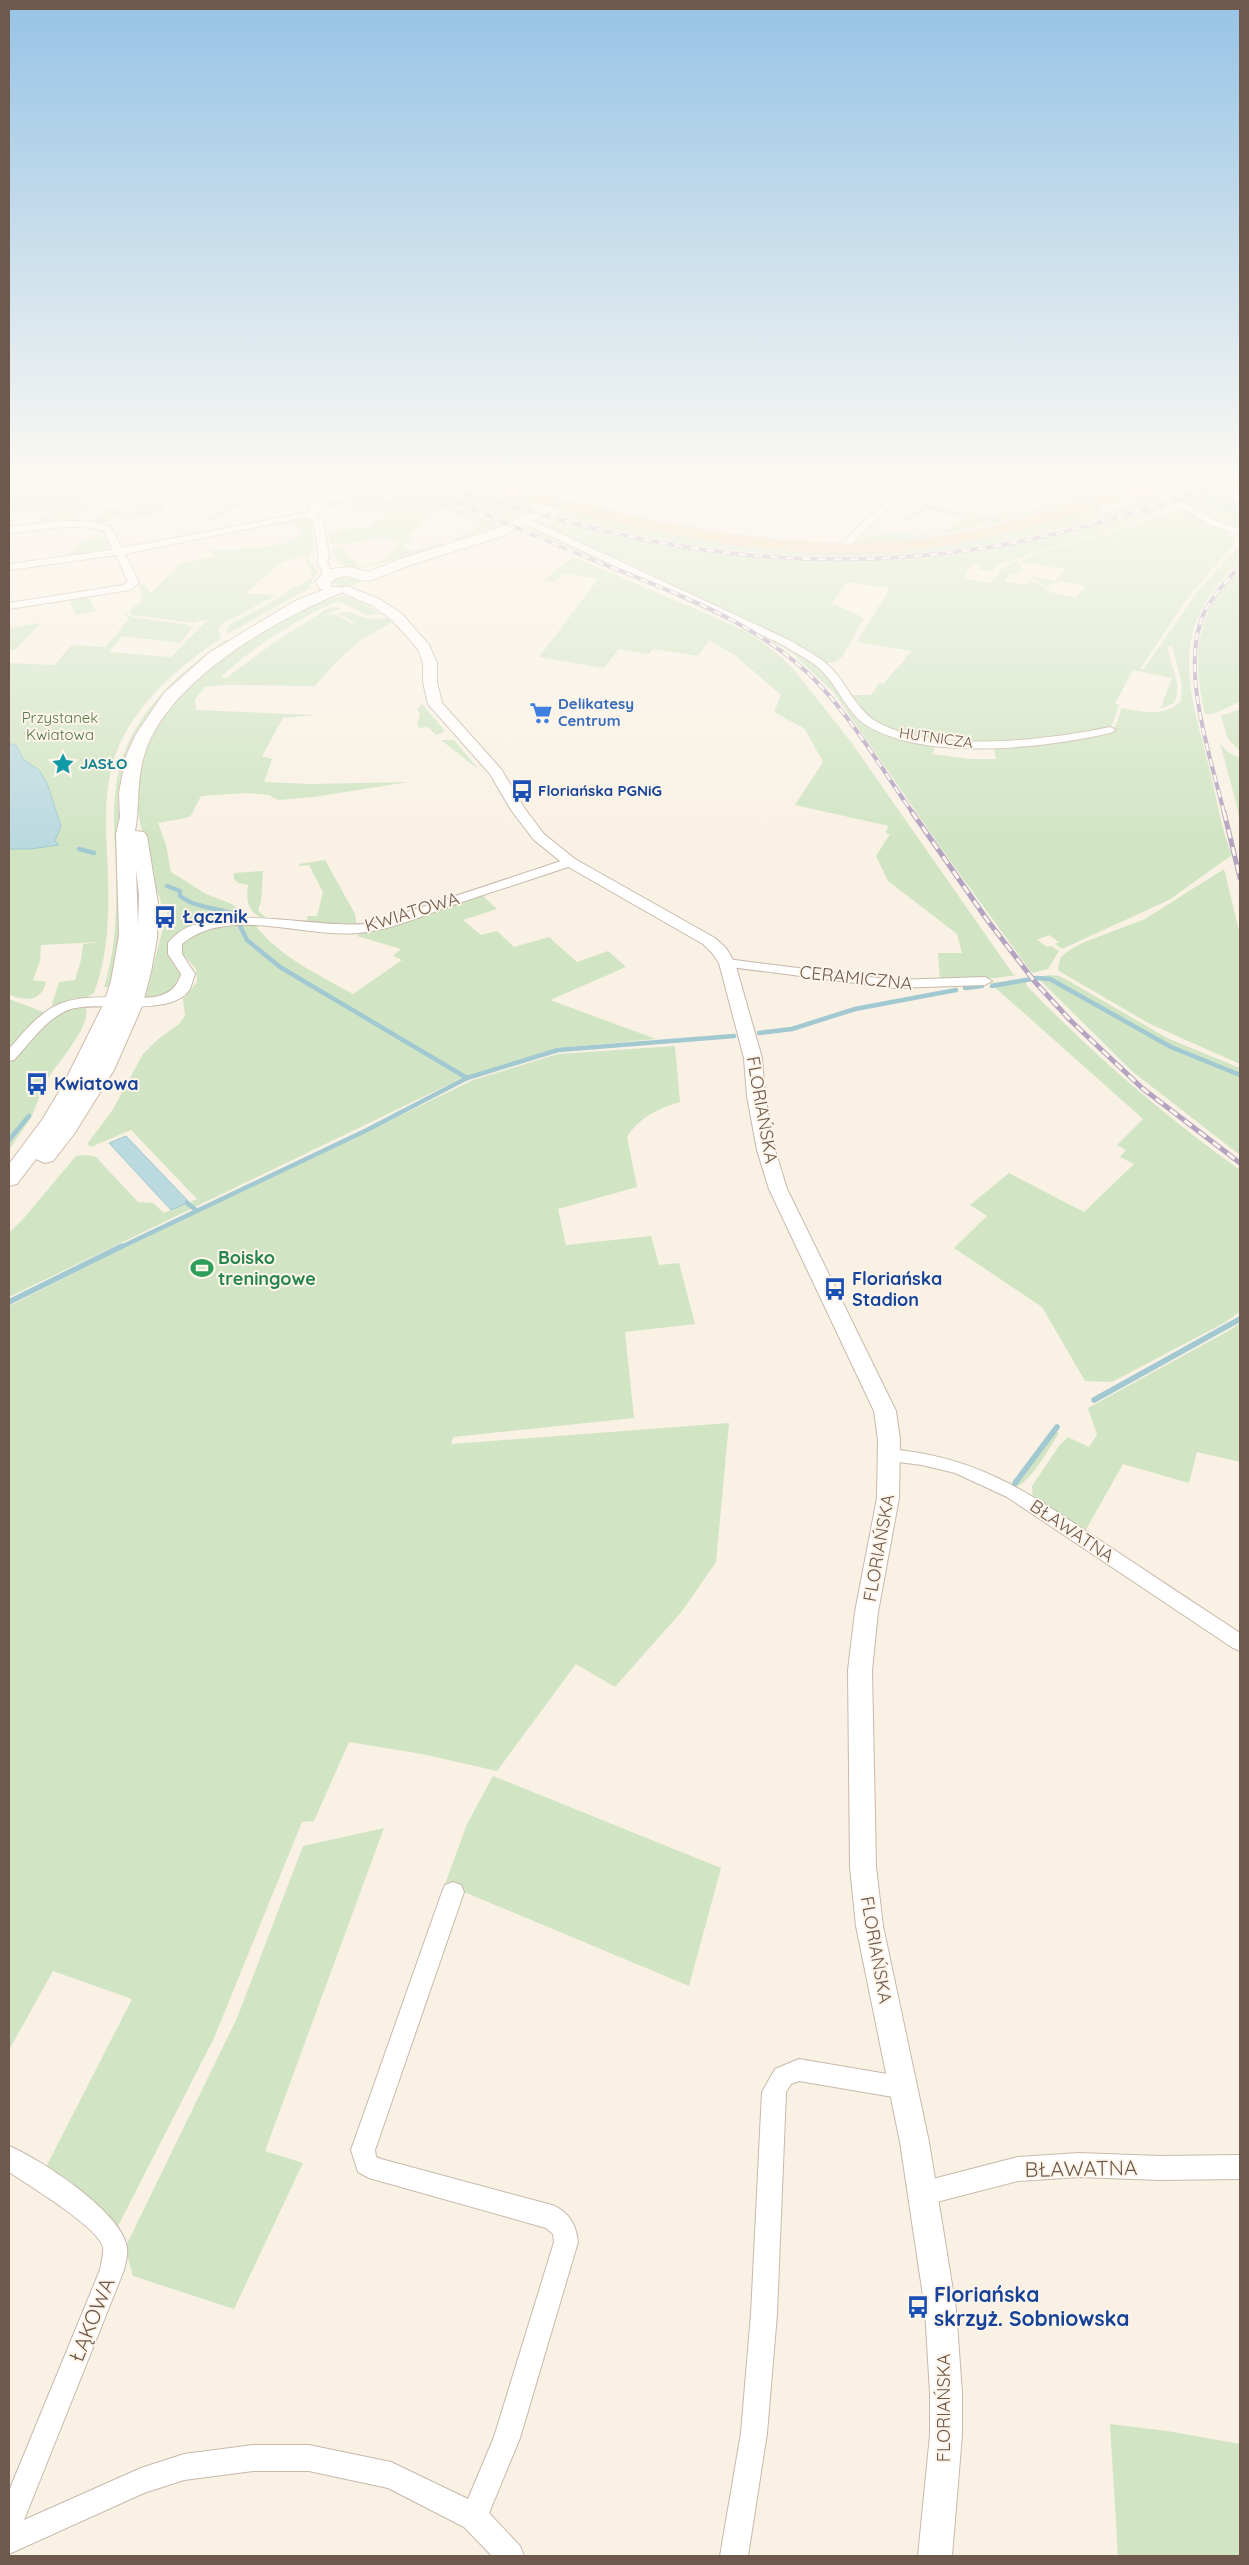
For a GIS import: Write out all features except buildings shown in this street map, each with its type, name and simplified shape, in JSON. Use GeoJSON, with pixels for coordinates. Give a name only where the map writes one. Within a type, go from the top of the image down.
{"type":"FeatureCollection","features":[{"type":"Feature","properties":{"kind":"main road"},"geometry":{"type":"LineString","coordinates":[[9,1195],[55,1144],[80,1110],[116,1045],[123,1003],[121,981],[128,936],[126,834],[129,817],[128,793],[135,756],[144,734],[162,706],[187,679],[219,653],[305,602]]}},
{"type":"Feature","properties":{"kind":"main road"},"geometry":{"type":"LineString","coordinates":[[9,1179],[51,1123],[123,1003]]}},
{"type":"Feature","properties":{"kind":"street"},"geometry":{"type":"LineString","coordinates":[[9,606],[36,602]]}},
{"type":"Feature","properties":{"kind":"street","name":"FLORIAŃSKA"},"geometry":{"type":"LineString","coordinates":[[375,602],[397,617],[424,648],[430,663],[430,682],[434,702],[437,707],[471,741],[496,772],[518,810],[539,837],[570,862],[709,940],[720,951],[727,964],[753,1058],[756,1096],[766,1150],[778,1189],[881,1400],[888,1425],[890,1487],[886,1521],[863,1638],[859,1690],[863,1867],[867,1908],[878,1974],[904,2088],[925,2193],[935,2256],[944,2352],[946,2435],[935,2556]]}},
{"type":"Feature","properties":{"kind":"street","name":"HUTNICZA"},"geometry":{"type":"LineString","coordinates":[[699,602],[785,642],[824,667],[864,718],[887,731],[936,741],[998,744],[1053,741],[1110,730]]}},
{"type":"Feature","properties":{"kind":"street","name":"KWIATOWA"},"geometry":{"type":"LineString","coordinates":[[9,1057],[38,1027],[64,1007],[78,1003],[123,1003],[161,1000],[175,994],[188,978],[187,970],[175,954],[173,946],[181,936],[200,926],[235,921],[347,930],[370,927],[570,862]]}},
{"type":"Feature","properties":{"kind":"street","name":"CERAMICZNA"},"geometry":{"type":"LineString","coordinates":[[727,964],[894,984],[985,981]]}},
{"type":"Feature","properties":{"kind":"street","name":"BŁAWATNA"},"geometry":{"type":"LineString","coordinates":[[889,1455],[922,1458],[960,1468],[1013,1492],[1240,1643]]}},
{"type":"Feature","properties":{"kind":"street"},"geometry":{"type":"LineString","coordinates":[[453,1892],[363,2150],[363,2157],[366,2164],[377,2170],[552,2217],[561,2223],[566,2231],[566,2242],[507,2438],[474,2517]]}},
{"type":"Feature","properties":{"kind":"street"},"geometry":{"type":"LineString","coordinates":[[734,2556],[740,2527],[756,2413],[764,2314],[774,2092],[777,2084],[787,2072],[799,2070],[904,2088]]}},
{"type":"Feature","properties":{"kind":"street","name":"ŁĄKOWA"},"geometry":{"type":"LineString","coordinates":[[9,2158],[99,2220],[114,2242],[116,2254],[112,2270],[36,2462],[9,2521]]}},
{"type":"Feature","properties":{"kind":"street","name":"BŁAWATNA"},"geometry":{"type":"LineString","coordinates":[[925,2193],[1018,2169],[1078,2165],[1160,2168],[1240,2167]]}},
{"type":"Feature","properties":{"kind":"street"},"geometry":{"type":"LineString","coordinates":[[9,2540],[141,2481],[184,2467],[254,2458],[309,2458],[391,2475],[474,2517],[510,2556]]}},
{"type":"Feature","properties":{"kind":"green space"},"geometry":{"type":"Polygon","coordinates":[[[70,602],[91,602],[96,611],[76,615],[70,602]]]}},
{"type":"Feature","properties":{"kind":"green space","name":"Przystanek Kwiatowa"},"geometry":{"type":"Polygon","coordinates":[[[141,602],[264,602],[220,625],[218,631],[221,638],[185,665],[152,696],[137,714],[125,733],[116,753],[110,775],[107,800],[107,936],[99,979],[94,993],[83,999],[73,998],[53,1007],[52,1004],[59,982],[75,980],[81,960],[83,944],[100,942],[41,945],[40,961],[33,980],[46,982],[44,989],[37,996],[27,999],[9,995],[9,663],[54,665],[72,645],[105,647],[129,619],[124,612],[131,617],[193,627],[180,643],[122,636],[109,652],[171,657],[208,619],[194,623],[132,615],[130,610],[141,602]]]}},
{"type":"Feature","properties":{"kind":"green space","name":"Przystanek Kwiatowa"},"geometry":{"type":"Polygon","coordinates":[[[272,602],[285,602],[227,634],[227,629],[231,624],[272,602]]]}},
{"type":"Feature","properties":{"kind":"green space"},"geometry":{"type":"Polygon","coordinates":[[[322,602],[337,602],[309,615],[277,634],[221,677],[226,678],[272,644],[330,607],[342,608],[322,616],[335,614],[352,624],[354,622],[338,613],[348,612],[369,619],[390,618],[391,623],[362,639],[336,662],[315,686],[225,685],[205,687],[195,699],[196,710],[317,715],[283,718],[262,756],[272,759],[264,782],[311,784],[408,782],[314,797],[278,800],[269,795],[247,793],[201,796],[190,817],[158,823],[166,845],[171,872],[206,894],[232,904],[244,914],[239,918],[219,919],[196,924],[177,933],[171,941],[168,951],[182,972],[179,979],[169,992],[145,998],[165,920],[168,920],[167,911],[162,911],[160,898],[153,884],[136,802],[143,755],[164,713],[219,658],[301,608],[322,602]]]}},
{"type":"Feature","properties":{"kind":"green space"},"geometry":{"type":"Polygon","coordinates":[[[340,602],[359,602],[381,614],[366,615],[340,602]]]}},
{"type":"Feature","properties":{"kind":"green space"},"geometry":{"type":"Polygon","coordinates":[[[581,602],[678,602],[749,633],[778,654],[795,671],[851,742],[1013,974],[1017,975],[996,978],[940,979],[938,953],[962,953],[957,934],[888,881],[876,856],[890,834],[885,833],[889,826],[795,805],[823,762],[805,729],[774,712],[781,695],[736,656],[709,640],[698,656],[653,649],[649,654],[619,649],[604,668],[539,657],[581,602]]]}},
{"type":"Feature","properties":{"kind":"green space"},"geometry":{"type":"Polygon","coordinates":[[[702,602],[833,602],[832,603],[864,618],[842,657],[834,662],[825,663],[754,625],[702,602]]]}},
{"type":"Feature","properties":{"kind":"green space"},"geometry":{"type":"Polygon","coordinates":[[[882,602],[1185,602],[1140,669],[1143,670],[1191,602],[1207,602],[1201,611],[1192,635],[1189,659],[1190,684],[1222,824],[1232,855],[1169,900],[1062,949],[1055,944],[1059,942],[1049,935],[1037,940],[1047,947],[1051,946],[1059,951],[1048,969],[1032,973],[953,865],[834,693],[792,653],[743,623],[809,658],[827,674],[861,716],[875,727],[897,736],[972,746],[937,743],[932,754],[970,759],[996,759],[993,747],[979,746],[1049,743],[1070,741],[1104,734],[1115,727],[1122,708],[1153,712],[1175,706],[1181,701],[1182,685],[1172,645],[1168,647],[1177,682],[1177,696],[1174,703],[1160,709],[1172,678],[1133,670],[1115,704],[1119,705],[1112,725],[1106,730],[1054,740],[998,745],[964,742],[953,737],[919,738],[895,732],[876,722],[849,695],[871,695],[879,683],[883,684],[912,651],[857,642],[882,602]]]}},
{"type":"Feature","properties":{"kind":"green space"},"geometry":{"type":"Polygon","coordinates":[[[1213,602],[1240,602],[1240,702],[1218,712],[1205,714],[1201,693],[1198,654],[1200,636],[1213,602]]]}},
{"type":"Feature","properties":{"kind":"green space"},"geometry":{"type":"Polygon","coordinates":[[[41,623],[15,650],[9,650],[9,628],[41,623]]]}},
{"type":"Feature","properties":{"kind":"green space"},"geometry":{"type":"Polygon","coordinates":[[[227,639],[229,642],[144,723],[123,922],[110,987],[104,987],[115,929],[114,807],[121,762],[141,720],[155,701],[189,668],[227,639]]]}},
{"type":"Feature","properties":{"kind":"green space"},"geometry":{"type":"Polygon","coordinates":[[[422,704],[445,731],[436,735],[428,727],[419,728],[417,724],[420,714],[417,709],[422,704]]]}},
{"type":"Feature","properties":{"kind":"green space"},"geometry":{"type":"Polygon","coordinates":[[[1240,709],[1240,751],[1228,739],[1221,716],[1240,709]]]}},
{"type":"Feature","properties":{"kind":"green space"},"geometry":{"type":"Polygon","coordinates":[[[441,740],[454,740],[478,769],[441,740]]]}},
{"type":"Feature","properties":{"kind":"green space"},"geometry":{"type":"Polygon","coordinates":[[[1220,743],[1226,751],[1240,758],[1240,827],[1237,806],[1220,743]]]}},
{"type":"Feature","properties":{"kind":"green space"},"geometry":{"type":"Polygon","coordinates":[[[325,860],[355,914],[357,926],[312,923],[307,919],[307,916],[317,916],[323,892],[309,865],[300,866],[299,864],[325,860]]]}},
{"type":"Feature","properties":{"kind":"green space"},"geometry":{"type":"Polygon","coordinates":[[[1224,869],[1240,935],[1240,1064],[1150,1024],[1059,971],[1058,968],[1061,957],[1068,951],[1082,943],[1145,919],[1224,869]]]}},
{"type":"Feature","properties":{"kind":"green space"},"geometry":{"type":"Polygon","coordinates":[[[263,871],[261,901],[258,910],[268,920],[257,915],[252,910],[247,896],[248,885],[238,883],[234,879],[234,873],[263,871]]]}},
{"type":"Feature","properties":{"kind":"green space"},"geometry":{"type":"Polygon","coordinates":[[[481,894],[497,909],[463,920],[481,935],[497,931],[514,947],[549,937],[577,962],[608,951],[626,967],[550,1000],[656,1039],[557,1048],[460,1079],[9,1297],[9,1233],[76,1156],[87,1155],[96,1157],[138,1202],[153,1203],[164,1213],[197,1199],[131,1130],[91,1147],[87,1144],[112,1111],[143,1054],[157,1040],[179,1024],[185,1016],[183,999],[197,982],[196,969],[180,951],[181,944],[189,937],[207,930],[226,926],[256,926],[276,947],[288,956],[353,994],[402,960],[393,956],[401,949],[357,936],[361,933],[481,894]]]}},
{"type":"Feature","properties":{"kind":"green space"},"geometry":{"type":"Polygon","coordinates":[[[292,920],[288,924],[271,921],[292,920]]]}},
{"type":"Feature","properties":{"kind":"green space"},"geometry":{"type":"Polygon","coordinates":[[[1059,976],[1069,981],[1167,1038],[1240,1068],[1240,1155],[1133,1072],[1037,977],[1059,976]]]}},
{"type":"Feature","properties":{"kind":"green space"},"geometry":{"type":"Polygon","coordinates":[[[1025,979],[1027,986],[1103,1060],[1183,1127],[1240,1170],[1240,1312],[1224,1323],[1112,1382],[1085,1381],[1042,1307],[954,1248],[987,1216],[970,1205],[1009,1173],[1084,1212],[1134,1164],[1120,1157],[1126,1150],[1117,1145],[1143,1119],[990,983],[1025,979]]]}},
{"type":"Feature","properties":{"kind":"green space"},"geometry":{"type":"Polygon","coordinates":[[[9,999],[46,1013],[15,1045],[9,1047],[9,999]]]}},
{"type":"Feature","properties":{"kind":"green space"},"geometry":{"type":"Polygon","coordinates":[[[82,1006],[86,1008],[86,1016],[78,1036],[44,1084],[36,1082],[33,1085],[43,1087],[32,1116],[9,1150],[9,1063],[41,1028],[60,1015],[82,1006]]]}},
{"type":"Feature","properties":{"kind":"green space"},"geometry":{"type":"Polygon","coordinates":[[[675,1046],[680,1102],[643,1119],[627,1137],[637,1187],[558,1209],[566,1245],[651,1236],[659,1265],[679,1263],[695,1324],[625,1332],[634,1418],[453,1437],[451,1444],[729,1423],[716,1562],[683,1610],[615,1687],[576,1664],[497,1771],[422,1754],[349,1742],[314,1821],[302,1822],[214,2038],[115,2232],[44,2171],[132,1999],[53,1971],[9,2050],[9,1306],[161,1229],[473,1080],[558,1054],[675,1046]]]}},
{"type":"Feature","properties":{"kind":"green space"},"geometry":{"type":"Polygon","coordinates":[[[1240,1323],[1240,1462],[1197,1452],[1189,1483],[1123,1464],[1084,1533],[1033,1500],[1032,1486],[1059,1446],[1068,1437],[1089,1447],[1097,1435],[1088,1408],[1240,1323]]]}},
{"type":"Feature","properties":{"kind":"green space"},"geometry":{"type":"Polygon","coordinates":[[[1052,1429],[1059,1433],[1040,1464],[1021,1484],[1014,1489],[1011,1487],[1052,1429]]]}},
{"type":"Feature","properties":{"kind":"green space"},"geometry":{"type":"Polygon","coordinates":[[[493,1776],[721,1868],[689,1986],[445,1884],[467,1824],[493,1776]]]}},
{"type":"Feature","properties":{"kind":"green space"},"geometry":{"type":"Polygon","coordinates":[[[384,1828],[265,2151],[303,2163],[234,2309],[133,2276],[125,2248],[237,2018],[303,1846],[384,1828]]]}},
{"type":"Feature","properties":{"kind":"green space"},"geometry":{"type":"Polygon","coordinates":[[[1110,2424],[1167,2431],[1240,2444],[1240,2556],[1118,2556],[1110,2424]]]}},
{"type":"Feature","properties":{"kind":"water"},"geometry":{"type":"Polygon","coordinates":[[[9,743],[17,746],[23,759],[39,770],[47,783],[61,826],[55,841],[59,845],[30,849],[9,849],[9,743]]]}},
{"type":"Feature","properties":{"kind":"water"},"geometry":{"type":"Polygon","coordinates":[[[126,1136],[189,1202],[171,1210],[109,1143],[126,1136]]]}},
{"type":"Feature","properties":{"kind":"waterway"},"geometry":{"type":"LineString","coordinates":[[79,849],[94,853]]}},
{"type":"Feature","properties":{"kind":"waterway"},"geometry":{"type":"LineString","coordinates":[[167,886],[180,891],[180,896],[193,903],[235,914]]}},
{"type":"Feature","properties":{"kind":"waterway"},"geometry":{"type":"LineString","coordinates":[[240,926],[247,940],[280,967],[467,1078]]}},
{"type":"Feature","properties":{"kind":"waterway"},"geometry":{"type":"LineString","coordinates":[[992,986],[1037,978],[1050,979],[1171,1047],[1240,1075]]}},
{"type":"Feature","properties":{"kind":"waterway"},"geometry":{"type":"LineString","coordinates":[[965,988],[982,986]]}},
{"type":"Feature","properties":{"kind":"waterway"},"geometry":{"type":"LineString","coordinates":[[759,1033],[792,1029],[855,1009],[956,990]]}},
{"type":"Feature","properties":{"kind":"waterway"},"geometry":{"type":"LineString","coordinates":[[467,1078],[558,1050],[734,1036]]}},
{"type":"Feature","properties":{"kind":"waterway"},"geometry":{"type":"LineString","coordinates":[[119,1248],[367,1130],[467,1078]]}},
{"type":"Feature","properties":{"kind":"waterway"},"geometry":{"type":"LineString","coordinates":[[9,1140],[29,1116]]}},
{"type":"Feature","properties":{"kind":"waterway"},"geometry":{"type":"LineString","coordinates":[[187,1203],[196,1210]]}},
{"type":"Feature","properties":{"kind":"waterway"},"geometry":{"type":"LineString","coordinates":[[9,1302],[122,1246]]}},
{"type":"Feature","properties":{"kind":"waterway"},"geometry":{"type":"LineString","coordinates":[[1094,1400],[1240,1319]]}},
{"type":"Feature","properties":{"kind":"waterway"},"geometry":{"type":"LineString","coordinates":[[1015,1483],[1057,1427]]}},
{"type":"Feature","properties":{"kind":"railway"},"geometry":{"type":"LineString","coordinates":[[693,602],[759,636],[809,674],[851,723],[913,813]]}},
{"type":"Feature","properties":{"kind":"railway"},"geometry":{"type":"LineString","coordinates":[[1211,602],[1205,611],[1198,633],[1195,658],[1196,684],[1205,739],[1224,813]]}},
{"type":"Feature","properties":{"kind":"railway"},"geometry":{"type":"LineString","coordinates":[[912,812],[988,921],[1035,982],[1070,1020],[1142,1088],[1240,1163]]}},
{"type":"Feature","properties":{"kind":"railway"},"geometry":{"type":"LineString","coordinates":[[1224,812],[1240,878]]}},
{"type":"Feature","properties":{"kind":"place","name":"Delikatesy Centrum"},"geometry":{"type":"Point","coordinates":[541,713]}},
{"type":"Feature","properties":{"kind":"place","name":"JASŁO"},"geometry":{"type":"Point","coordinates":[63,764]}},
{"type":"Feature","properties":{"kind":"place","name":"Floriańska PGNiG"},"geometry":{"type":"Point","coordinates":[522,791]}},
{"type":"Feature","properties":{"kind":"place","name":"Łącznik"},"geometry":{"type":"Point","coordinates":[165,917]}},
{"type":"Feature","properties":{"kind":"place","name":"Kwiatowa"},"geometry":{"type":"Point","coordinates":[37,1084]}},
{"type":"Feature","properties":{"kind":"place","name":"Boisko treningowe"},"geometry":{"type":"Point","coordinates":[202,1268]}},
{"type":"Feature","properties":{"kind":"place","name":"Floriańska Stadion"},"geometry":{"type":"Point","coordinates":[835,1289]}},
{"type":"Feature","properties":{"kind":"place","name":"Floriańska skrzyż. Sobniowska"},"geometry":{"type":"Point","coordinates":[918,2307]}}]}
